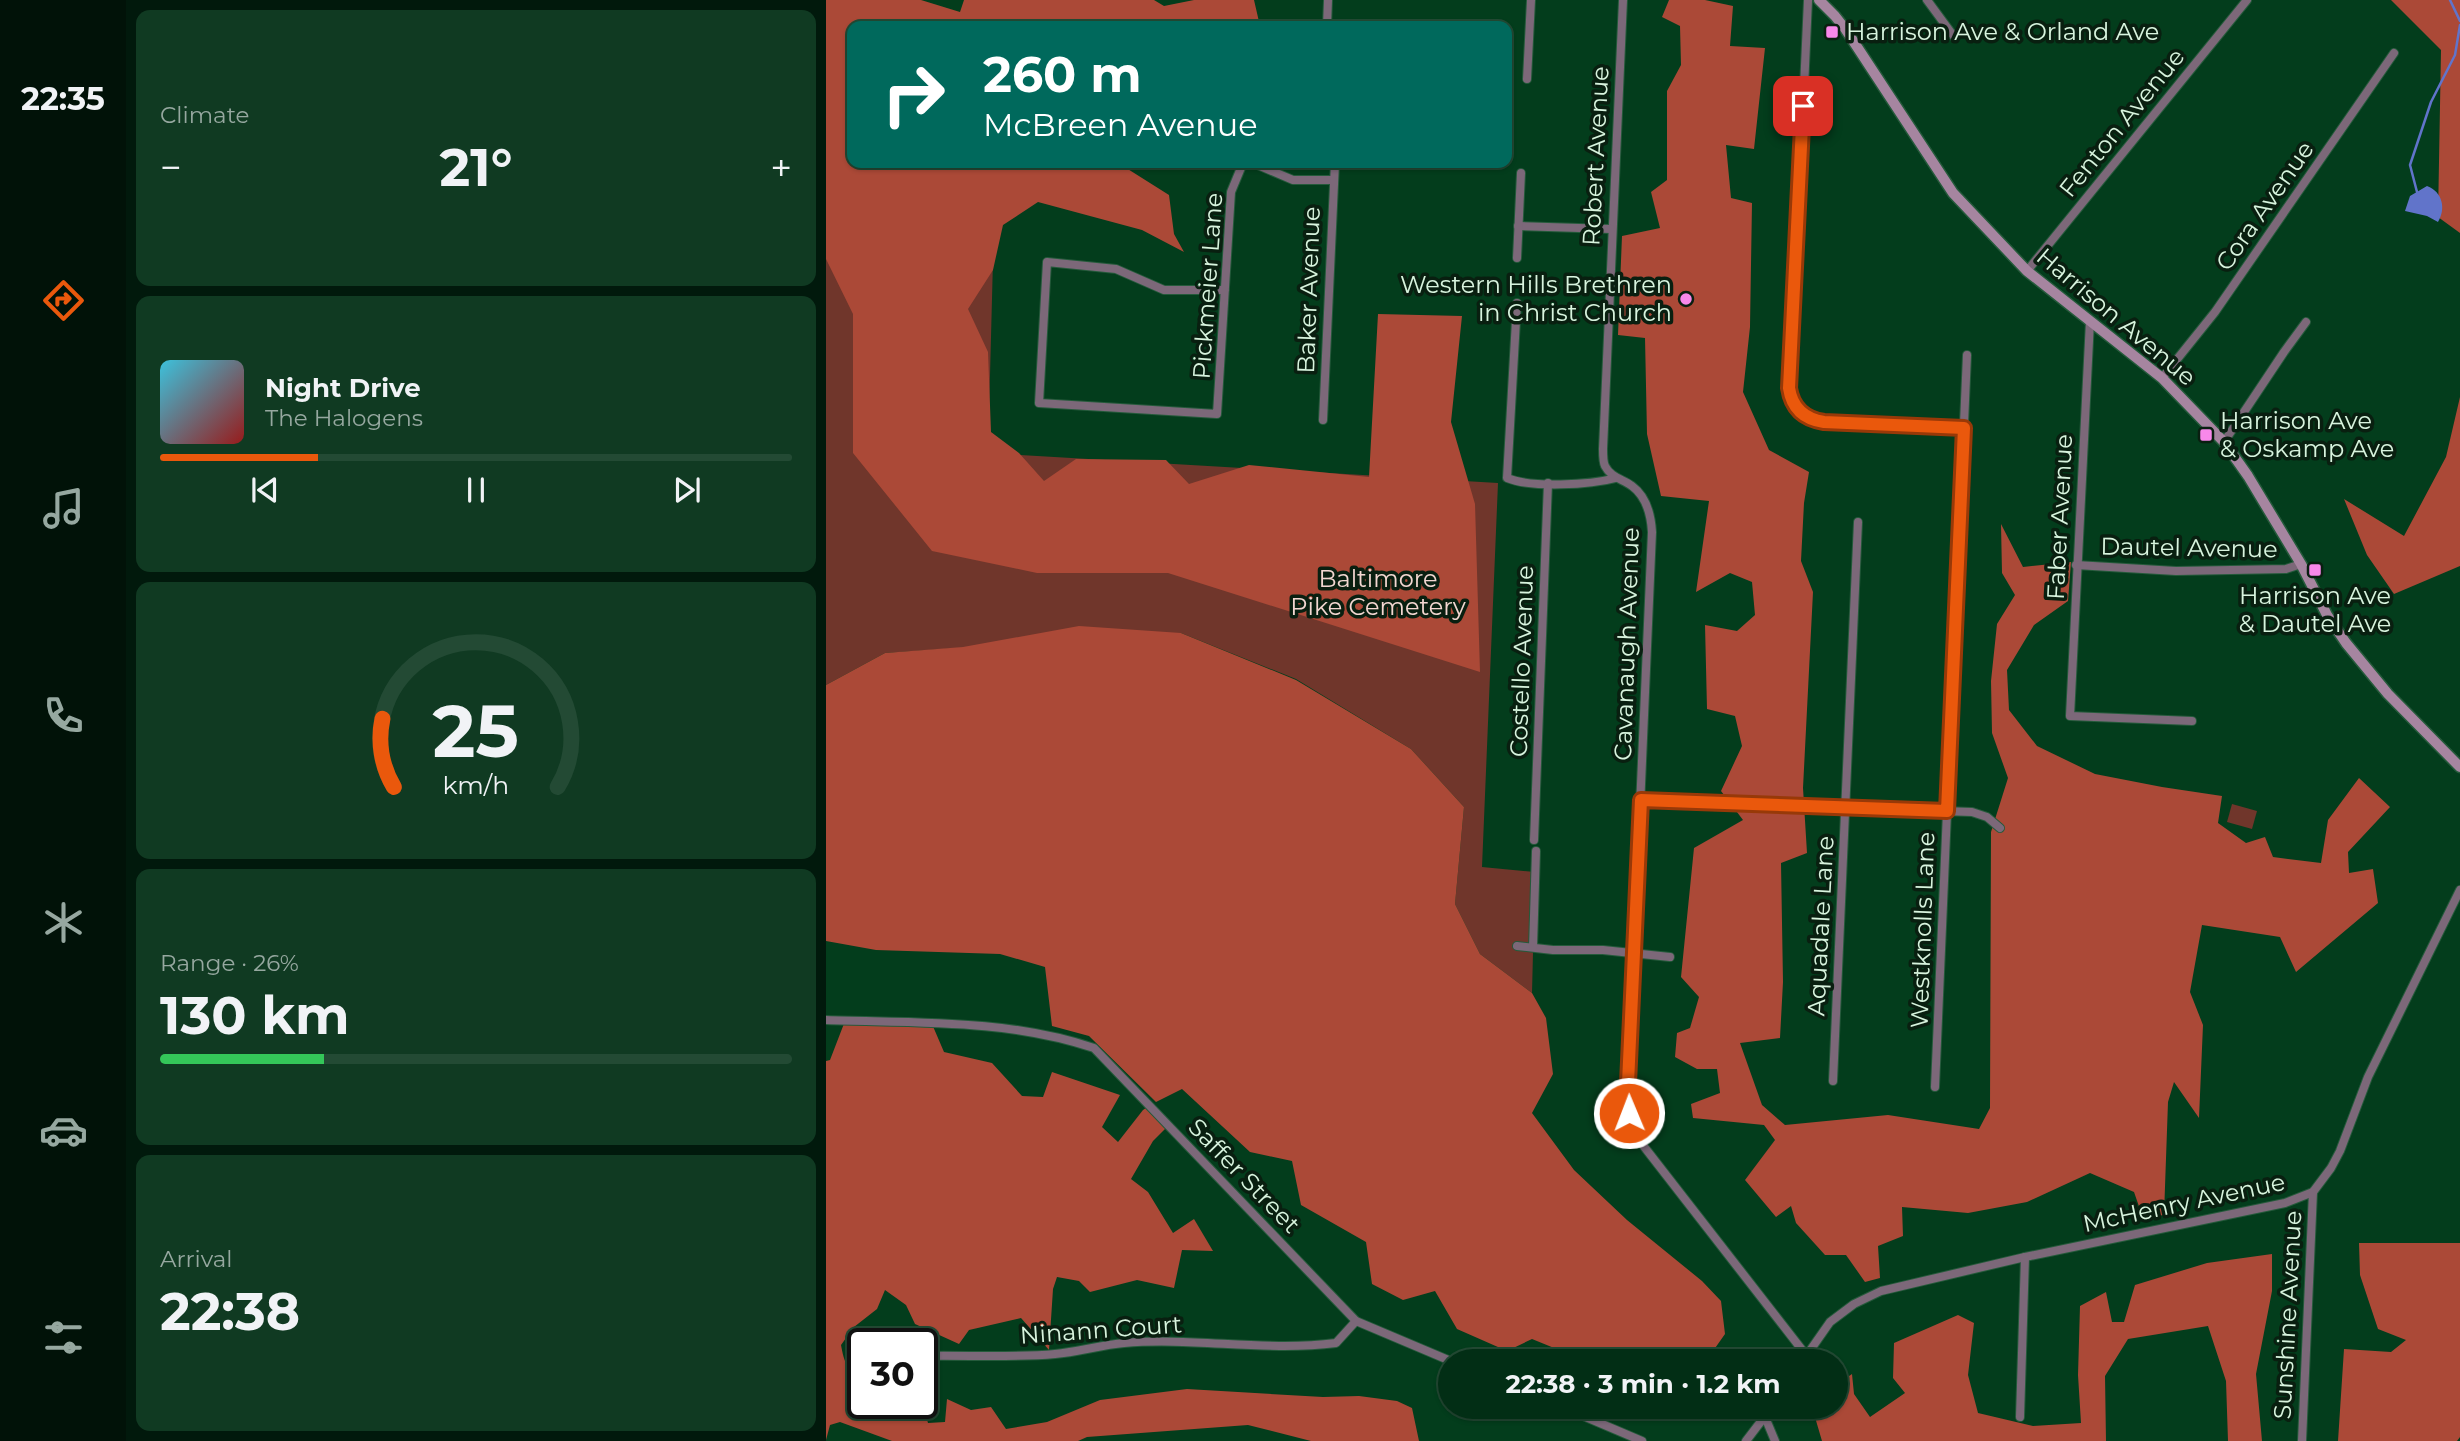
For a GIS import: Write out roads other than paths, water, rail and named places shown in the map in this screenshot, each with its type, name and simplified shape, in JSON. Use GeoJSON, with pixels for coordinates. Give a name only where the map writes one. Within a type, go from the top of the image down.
{"type":"FeatureCollection","features":[{"type":"Feature","properties":{"kind":"main road","name":"Harrison Avenue"},"geometry":{"type":"LineString","coordinates":[[1824,2],[1846,30],[1941,178],[2027,271],[2162,378],[2224,442],[2248,476],[2301,564],[2327,615],[2366,669],[2460,767]]}},
{"type":"Feature","properties":{"kind":"street"},"geometry":{"type":"LineString","coordinates":[[1327,21],[1328,0]]}},
{"type":"Feature","properties":{"kind":"street"},"geometry":{"type":"LineString","coordinates":[[1527,79],[1531,0]]}},
{"type":"Feature","properties":{"kind":"street","name":"Robert Avenue"},"geometry":{"type":"LineString","coordinates":[[1616,478],[1604,465],[1603,449],[1623,0]]}},
{"type":"Feature","properties":{"kind":"street"},"geometry":{"type":"LineString","coordinates":[[1808,0],[1790,395],[1802,414],[1816,421],[1964,428]]}},
{"type":"Feature","properties":{"kind":"street"},"geometry":{"type":"LineString","coordinates":[[1927,0],[1955,38]]}},
{"type":"Feature","properties":{"kind":"street","name":"Fenton Avenue"},"geometry":{"type":"LineString","coordinates":[[2027,271],[2247,0]]}},
{"type":"Feature","properties":{"kind":"street","name":"Cora Avenue"},"geometry":{"type":"LineString","coordinates":[[2162,378],[2215,312],[2394,53]]}},
{"type":"Feature","properties":{"kind":"street","name":"Pickmeier Lane"},"geometry":{"type":"LineString","coordinates":[[1224,290],[1164,290],[1116,269],[1047,262],[1039,403],[1217,414],[1231,192],[1241,168]]}},
{"type":"Feature","properties":{"kind":"street"},"geometry":{"type":"LineString","coordinates":[[1265,168],[1293,180],[1333,180]]}},
{"type":"Feature","properties":{"kind":"street","name":"Baker Avenue"},"geometry":{"type":"LineString","coordinates":[[1323,419],[1334,168]]}},
{"type":"Feature","properties":{"kind":"street"},"geometry":{"type":"LineString","coordinates":[[1517,258],[1521,173]]}},
{"type":"Feature","properties":{"kind":"street"},"geometry":{"type":"LineString","coordinates":[[1518,226],[1611,229]]}},
{"type":"Feature","properties":{"kind":"street"},"geometry":{"type":"LineString","coordinates":[[1517,303],[1507,478],[1519,483],[1598,483],[1616,478]]}},
{"type":"Feature","properties":{"kind":"street","name":"Faber Avenue"},"geometry":{"type":"LineString","coordinates":[[2090,321],[2070,716],[2192,721]]}},
{"type":"Feature","properties":{"kind":"street"},"geometry":{"type":"LineString","coordinates":[[2224,442],[2306,322]]}},
{"type":"Feature","properties":{"kind":"street","name":"Westknolls Lane"},"geometry":{"type":"LineString","coordinates":[[1936,1087],[1967,355]]}},
{"type":"Feature","properties":{"kind":"street","name":"Cavanaugh Avenue"},"geometry":{"type":"LineString","coordinates":[[1616,478],[1632,486],[1640,494],[1649,510],[1651,521],[1627,1105],[1635,1135],[1797,1349]]}},
{"type":"Feature","properties":{"kind":"street","name":"Costello Avenue"},"geometry":{"type":"LineString","coordinates":[[1534,840],[1548,483]]}},
{"type":"Feature","properties":{"kind":"street","name":"Aquadale Lane"},"geometry":{"type":"LineString","coordinates":[[1833,1080],[1858,522]]}},
{"type":"Feature","properties":{"kind":"street","name":"Dautel Avenue"},"geometry":{"type":"LineString","coordinates":[[2076,565],[2176,570],[2286,569],[2301,564]]}},
{"type":"Feature","properties":{"kind":"street"},"geometry":{"type":"LineString","coordinates":[[1641,800],[1947,811],[1980,814],[2000,828]]}},
{"type":"Feature","properties":{"kind":"street"},"geometry":{"type":"LineString","coordinates":[[1533,947],[1536,850]]}},
{"type":"Feature","properties":{"kind":"street","name":"McHenry Avenue"},"geometry":{"type":"LineString","coordinates":[[1810,1349],[1830,1322],[1867,1297],[2025,1257],[2285,1203],[2313,1192],[2340,1152],[2368,1077],[2460,890]]}},
{"type":"Feature","properties":{"kind":"street"},"geometry":{"type":"LineString","coordinates":[[1517,946],[1553,950],[1603,950],[1670,957]]}},
{"type":"Feature","properties":{"kind":"street","name":"Saffer Street"},"geometry":{"type":"LineString","coordinates":[[826,1020],[1005,1027],[1054,1036],[1094,1048],[1356,1321],[1438,1355]]}},
{"type":"Feature","properties":{"kind":"street","name":"Sunshine Avenue"},"geometry":{"type":"LineString","coordinates":[[2302,1441],[2313,1192]]}},
{"type":"Feature","properties":{"kind":"street"},"geometry":{"type":"LineString","coordinates":[[2020,1417],[2025,1257]]}},
{"type":"Feature","properties":{"kind":"street","name":"Ninann Court"},"geometry":{"type":"LineString","coordinates":[[938,1356],[1055,1354],[1124,1343],[1221,1343],[1303,1348],[1336,1343],[1356,1321]]}},
{"type":"Feature","properties":{"kind":"street"},"geometry":{"type":"LineString","coordinates":[[1590,1419],[1642,1441]]}},
{"type":"Feature","properties":{"kind":"street"},"geometry":{"type":"LineString","coordinates":[[1746,1441],[1763,1419]]}},
{"type":"Feature","properties":{"kind":"street"},"geometry":{"type":"LineString","coordinates":[[1766,1419],[1775,1441]]}},
{"type":"Feature","properties":{"kind":"water"},"geometry":{"type":"Polygon","coordinates":[[[2427,186],[2437,192],[2442,201],[2438,222],[2427,216],[2405,211],[2410,196],[2427,186]]]}},
{"type":"Feature","properties":{"kind":"waterway"},"geometry":{"type":"LineString","coordinates":[[2450,0],[2460,21]]}},
{"type":"Feature","properties":{"kind":"waterway"},"geometry":{"type":"LineString","coordinates":[[2417,192],[2410,165],[2431,102],[2455,55],[2460,25]]}},
{"type":"Feature","properties":{"kind":"place","name":"Harrison Ave & Orland Ave"},"geometry":{"type":"Point","coordinates":[1832,32]}},
{"type":"Feature","properties":{"kind":"place","name":"Western Hills Brethren in Christ Church"},"geometry":{"type":"Point","coordinates":[1686,299]}},
{"type":"Feature","properties":{"kind":"place","name":"Harrison Ave & Oskamp Ave"},"geometry":{"type":"Point","coordinates":[2206,435]}},
{"type":"Feature","properties":{"kind":"place","name":"Harrison Ave & Dautel Ave"},"geometry":{"type":"Point","coordinates":[2315,570]}},
{"type":"Feature","properties":{"kind":"park label","name":"Baltimore Pike Cemetery"},"geometry":{"type":"Point","coordinates":[1378,593]}}]}
